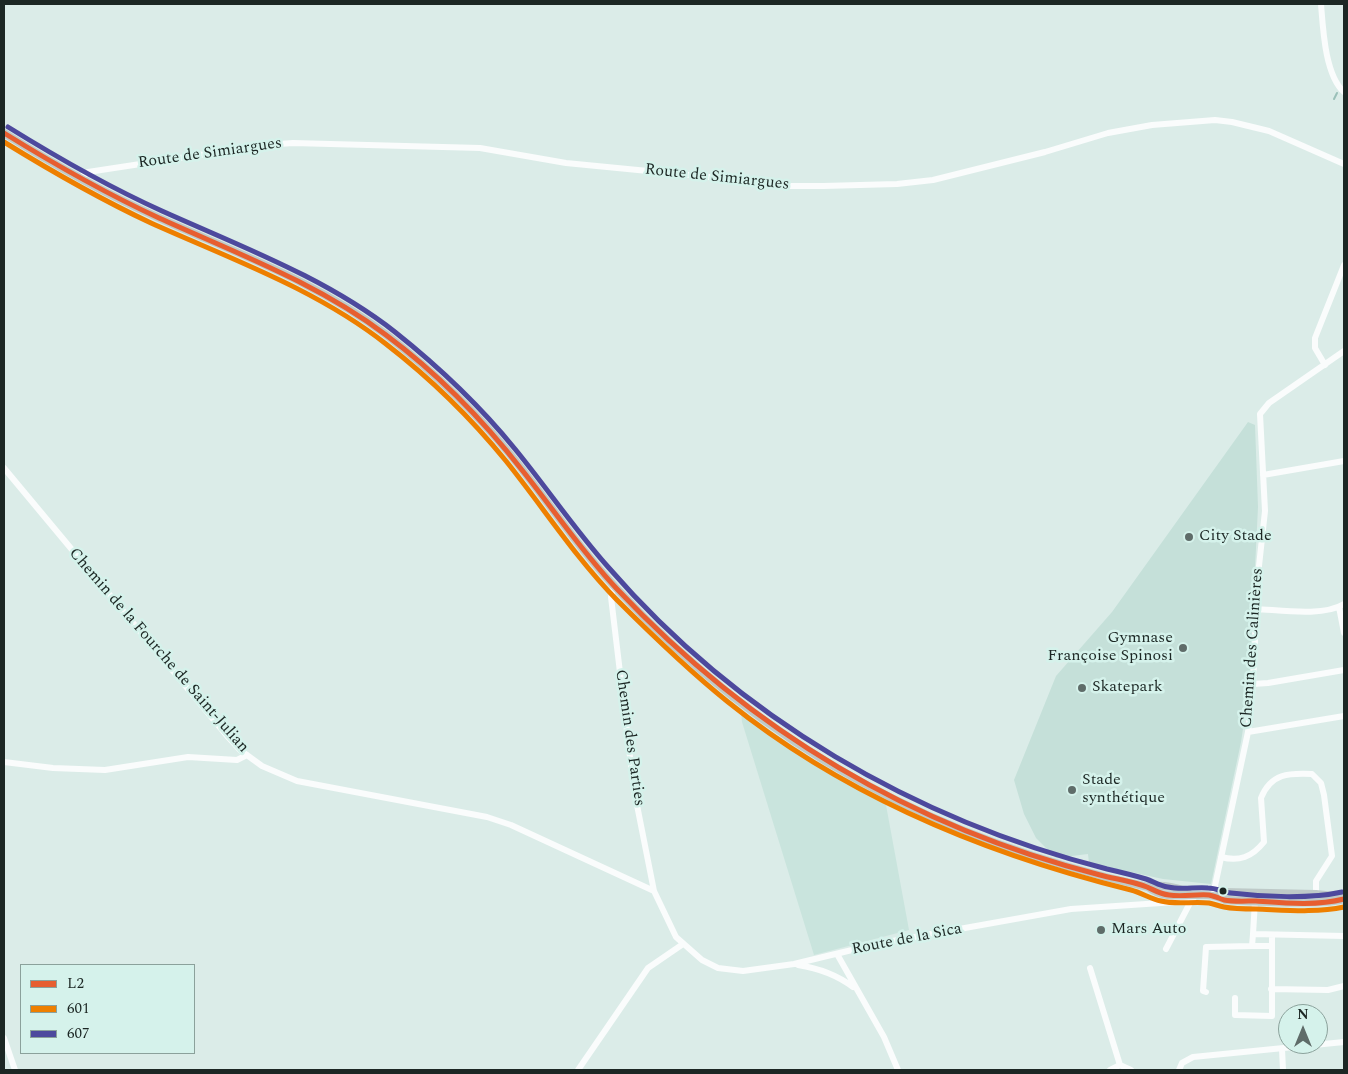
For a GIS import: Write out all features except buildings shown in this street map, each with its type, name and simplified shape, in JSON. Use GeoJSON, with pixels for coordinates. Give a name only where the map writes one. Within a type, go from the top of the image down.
{"type":"FeatureCollection","features":[{"type":"Feature","properties":{"kind":"main road"},"geometry":{"type":"LineString","coordinates":[[4,132],[80,178],[154,216],[306,284],[384,333],[435,374],[472,412],[508,451],[614,586],[673,644],[736,700],[775,730],[830,766],[933,819],[985,840],[1070,868],[1148,887],[1153,891],[1185,897],[1215,895],[1224,892],[1256,897],[1344,898]]}},
{"type":"Feature","properties":{"kind":"street"},"geometry":{"type":"LineString","coordinates":[[1321,4],[1329,61],[1339,87],[1344,92]]}},
{"type":"Feature","properties":{"kind":"street","name":"Route de Simiargues"},"geometry":{"type":"LineString","coordinates":[[80,178],[88,172],[284,143],[473,148],[571,164],[730,179],[781,187],[905,184],[956,175],[1045,152],[1108,133],[1152,125],[1215,120],[1269,131],[1344,164]]}},
{"type":"Feature","properties":{"kind":"street"},"geometry":{"type":"LineString","coordinates":[[1325,365],[1315,348],[1315,338],[1344,265]]}},
{"type":"Feature","properties":{"kind":"street","name":"Chemin des Calinières"},"geometry":{"type":"LineString","coordinates":[[1215,895],[1221,857],[1248,732],[1253,684],[1256,609],[1265,511],[1260,414],[1269,403],[1344,351]]}},
{"type":"Feature","properties":{"kind":"street"},"geometry":{"type":"LineString","coordinates":[[1263,476],[1344,461]]}},
{"type":"Feature","properties":{"kind":"street","name":"Chemin de la Fourche de Saint-Julian"},"geometry":{"type":"LineString","coordinates":[[4,468],[228,737],[247,756],[262,766],[297,781],[456,810],[511,825],[654,891]]}},
{"type":"Feature","properties":{"kind":"street","name":"Chemin des Parties"},"geometry":{"type":"LineString","coordinates":[[614,586],[611,597],[631,762],[654,891]]}},
{"type":"Feature","properties":{"kind":"street"},"geometry":{"type":"LineString","coordinates":[[1256,609],[1310,611],[1341,606],[1344,633]]}},
{"type":"Feature","properties":{"kind":"street"},"geometry":{"type":"LineString","coordinates":[[1253,684],[1344,670]]}},
{"type":"Feature","properties":{"kind":"street"},"geometry":{"type":"LineString","coordinates":[[1248,732],[1344,716]]}},
{"type":"Feature","properties":{"kind":"street"},"geometry":{"type":"LineString","coordinates":[[4,762],[53,768],[105,770],[188,757],[237,760],[247,756]]}},
{"type":"Feature","properties":{"kind":"street"},"geometry":{"type":"LineString","coordinates":[[1221,857],[1231,859],[1249,857],[1264,842],[1261,798],[1264,791],[1280,776],[1288,773],[1312,774],[1321,783],[1324,795],[1332,856],[1319,874],[1316,898]]}},
{"type":"Feature","properties":{"kind":"street","name":"Route de la Sica"},"geometry":{"type":"LineString","coordinates":[[654,891],[670,927],[683,944],[702,960],[729,970],[743,972],[794,964],[881,943],[1071,909],[1193,897]]}},
{"type":"Feature","properties":{"kind":"street"},"geometry":{"type":"LineString","coordinates":[[1166,949],[1193,897]]}},
{"type":"Feature","properties":{"kind":"street"},"geometry":{"type":"LineString","coordinates":[[1252,946],[1256,897]]}},
{"type":"Feature","properties":{"kind":"street"},"geometry":{"type":"LineString","coordinates":[[1253,934],[1344,936]]}},
{"type":"Feature","properties":{"kind":"street"},"geometry":{"type":"LineString","coordinates":[[1235,998],[1235,1015],[1272,1016],[1272,935]]}},
{"type":"Feature","properties":{"kind":"street"},"geometry":{"type":"LineString","coordinates":[[578,1070],[648,968],[683,944]]}},
{"type":"Feature","properties":{"kind":"street"},"geometry":{"type":"LineString","coordinates":[[1206,992],[1203,992],[1206,947],[1272,946]]}},
{"type":"Feature","properties":{"kind":"street"},"geometry":{"type":"LineString","coordinates":[[837,954],[884,1037],[898,1070]]}},
{"type":"Feature","properties":{"kind":"street"},"geometry":{"type":"LineString","coordinates":[[794,964],[811,967],[843,979],[856,989]]}},
{"type":"Feature","properties":{"kind":"street"},"geometry":{"type":"LineString","coordinates":[[1090,968],[1120,1065],[1131,1070]]}},
{"type":"Feature","properties":{"kind":"street"},"geometry":{"type":"LineString","coordinates":[[1271,989],[1328,990],[1344,986]]}},
{"type":"Feature","properties":{"kind":"street"},"geometry":{"type":"LineString","coordinates":[[4,1038],[15,1070]]}},
{"type":"Feature","properties":{"kind":"street"},"geometry":{"type":"LineString","coordinates":[[1328,1044],[1344,1042]]}},
{"type":"Feature","properties":{"kind":"street"},"geometry":{"type":"LineString","coordinates":[[1179,1070],[1182,1063],[1193,1056],[1278,1050]]}},
{"type":"Feature","properties":{"kind":"street"},"geometry":{"type":"LineString","coordinates":[[1282,1054],[1283,1070]]}},
{"type":"Feature","properties":{"kind":"street"},"geometry":{"type":"LineString","coordinates":[[1110,1070],[1120,1065]]}},
{"type":"Feature","properties":{"kind":"shaded area"},"geometry":{"type":"Polygon","coordinates":[[[1248,422],[1255,425],[1258,507],[1249,689],[1241,742],[1211,884],[1163,879],[1089,863],[1088,854],[1056,858],[1036,838],[1024,814],[1014,780],[1056,676],[1112,612],[1248,422]]]}},
{"type":"Feature","properties":{"kind":"shaded area"},"geometry":{"type":"Polygon","coordinates":[[[741,712],[807,760],[886,805],[909,930],[814,955],[742,722],[741,712]]]}},
{"type":"Feature","properties":{"kind":"waterway"},"geometry":{"type":"LineString","coordinates":[[1334,99],[1337,93]]}},
{"type":"Feature","properties":{"kind":"transit line","name":"607"},"geometry":{"type":"LineString","coordinates":[[8,127],[103,182],[312,279],[341,295],[395,332],[443,373],[502,433],[597,554],[660,622],[715,671],[773,716],[835,756],[899,792],[966,822],[1036,848],[1149,880],[1159,885],[1178,888],[1211,888],[1257,896],[1316,896],[1342,892]]}},
{"type":"Feature","properties":{"kind":"transit line","name":"L2"},"geometry":{"type":"LineString","coordinates":[[4,133],[119,199],[304,284],[360,316],[386,335],[441,381],[475,415],[507,451],[604,575],[668,640],[722,686],[779,729],[838,767],[900,801],[964,830],[1031,855],[1135,883],[1163,894],[1179,896],[1209,895],[1228,901],[1289,903],[1323,903],[1344,899]]}},
{"type":"Feature","properties":{"kind":"transit line","name":"601"},"geometry":{"type":"LineString","coordinates":[[4,142],[40,164],[132,214],[302,291],[359,324],[386,344],[434,385],[479,429],[601,583],[684,665],[773,736],[869,794],[970,840],[1023,859],[1131,890],[1157,900],[1173,903],[1209,903],[1240,909],[1311,911],[1344,907]]}},
{"type":"Feature","properties":{"kind":"place","name":"City Stade"},"geometry":{"type":"Point","coordinates":[1189,537]}},
{"type":"Feature","properties":{"kind":"place","name":"Gymnase Françoise Spinosi"},"geometry":{"type":"Point","coordinates":[1183,648]}},
{"type":"Feature","properties":{"kind":"place","name":"Skatepark"},"geometry":{"type":"Point","coordinates":[1082,688]}},
{"type":"Feature","properties":{"kind":"place","name":"Stade synthétique"},"geometry":{"type":"Point","coordinates":[1072,790]}},
{"type":"Feature","properties":{"kind":"place","name":"Mars Auto"},"geometry":{"type":"Point","coordinates":[1101,930]}}]}
